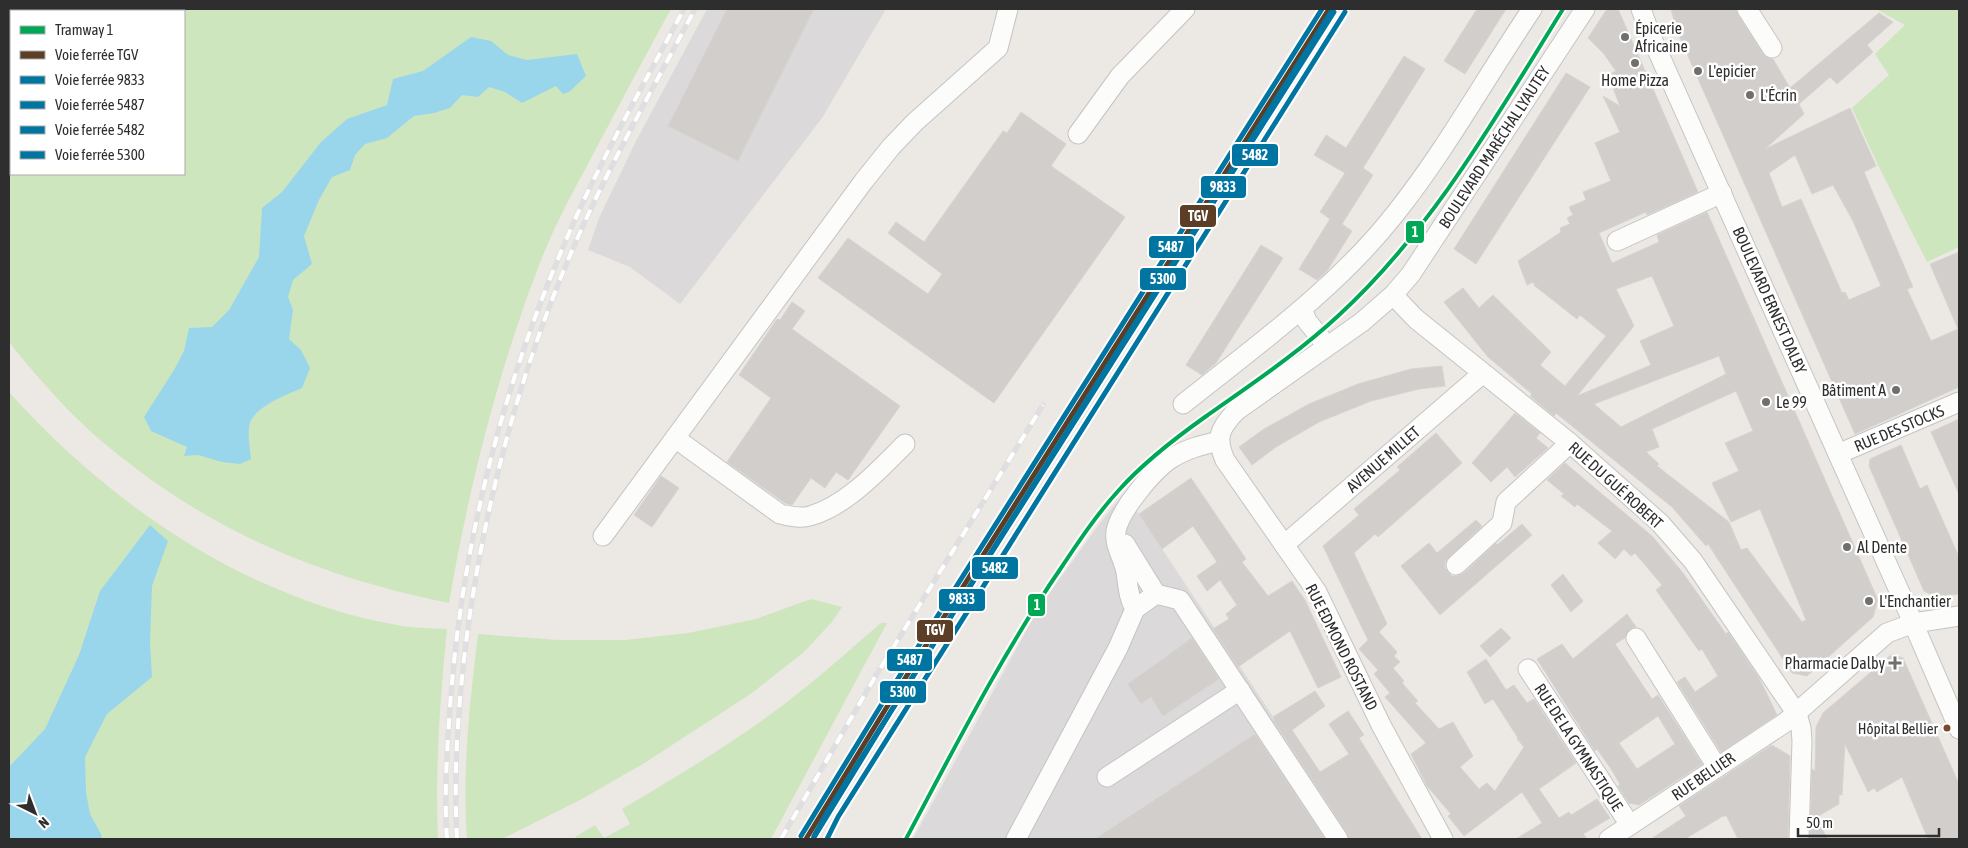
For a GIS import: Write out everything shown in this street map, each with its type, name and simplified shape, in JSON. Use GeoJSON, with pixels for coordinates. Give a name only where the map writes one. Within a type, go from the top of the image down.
{"type":"FeatureCollection","features":[{"type":"Feature","properties":{"kind":"street"},"geometry":{"type":"LineString","coordinates":[[603,536],[891,147],[920,116],[998,48],[1008,9]]}},
{"type":"Feature","properties":{"kind":"street"},"geometry":{"type":"LineString","coordinates":[[1078,134],[1120,76],[1184,9]]}},
{"type":"Feature","properties":{"kind":"street"},"geometry":{"type":"LineString","coordinates":[[1184,404],[1302,309],[1341,274],[1394,216],[1432,164],[1532,9]]}},
{"type":"Feature","properties":{"kind":"street","name":"BOULEVARD MARÉCHAL LYAUTEY"},"geometry":{"type":"LineString","coordinates":[[1219,441],[1220,431],[1225,422],[1236,411],[1362,322],[1393,295],[1411,274],[1585,9]]}},
{"type":"Feature","properties":{"kind":"street","name":"BOULEVARD ERNEST DALBY"},"geometry":{"type":"LineString","coordinates":[[1641,9],[1650,34],[1914,623],[1959,729]]}},
{"type":"Feature","properties":{"kind":"street"},"geometry":{"type":"LineString","coordinates":[[1747,9],[1772,48]]}},
{"type":"Feature","properties":{"kind":"street"},"geometry":{"type":"LineString","coordinates":[[1617,241],[1722,192]]}},
{"type":"Feature","properties":{"kind":"street","name":"RUE DU GUÉ ROBERT"},"geometry":{"type":"LineString","coordinates":[[1393,295],[1416,319],[1570,443],[1660,523],[1693,561],[1797,714]]}},
{"type":"Feature","properties":{"kind":"street"},"geometry":{"type":"LineString","coordinates":[[1302,309],[1307,321],[1327,346]]}},
{"type":"Feature","properties":{"kind":"street","name":"AVENUE MILLET"},"geometry":{"type":"LineString","coordinates":[[1284,545],[1484,373]]}},
{"type":"Feature","properties":{"kind":"street","name":"RUE DES STOCKS"},"geometry":{"type":"LineString","coordinates":[[1838,454],[1959,402]]}},
{"type":"Feature","properties":{"kind":"street"},"geometry":{"type":"LineString","coordinates":[[675,438],[780,514],[797,518],[810,516],[827,509],[847,496],[870,479],[905,444]]}},
{"type":"Feature","properties":{"kind":"street"},"geometry":{"type":"LineString","coordinates":[[1135,608],[1130,599],[1125,567],[1116,543],[1116,530],[1121,517],[1139,490],[1169,460],[1191,448],[1219,441]]}},
{"type":"Feature","properties":{"kind":"street","name":"RUE EDMOND ROSTAND"},"geometry":{"type":"LineString","coordinates":[[1219,441],[1224,460],[1317,592],[1381,725],[1443,839]]}},
{"type":"Feature","properties":{"kind":"street"},"geometry":{"type":"LineString","coordinates":[[1456,565],[1502,524],[1506,502],[1570,443]]}},
{"type":"Feature","properties":{"kind":"street"},"geometry":{"type":"LineString","coordinates":[[1121,517],[1120,530],[1123,542],[1156,594],[1180,600],[1338,839]]}},
{"type":"Feature","properties":{"kind":"street"},"geometry":{"type":"LineString","coordinates":[[1016,839],[1118,648],[1135,608],[1156,594]]}},
{"type":"Feature","properties":{"kind":"street","name":"RUE BELLIER"},"geometry":{"type":"LineString","coordinates":[[1609,839],[1797,714],[1816,694],[1887,633],[1914,623],[1959,616]]}},
{"type":"Feature","properties":{"kind":"street"},"geometry":{"type":"LineString","coordinates":[[1636,638],[1717,766]]}},
{"type":"Feature","properties":{"kind":"street","name":"RUE DE LA GYMNASTIQUE"},"geometry":{"type":"LineString","coordinates":[[1528,668],[1630,826]]}},
{"type":"Feature","properties":{"kind":"street"},"geometry":{"type":"LineString","coordinates":[[1107,777],[1240,690]]}},
{"type":"Feature","properties":{"kind":"street"},"geometry":{"type":"LineString","coordinates":[[1797,714],[1802,741],[1799,839]]}},
{"type":"Feature","properties":{"kind":"shaded area"},"geometry":{"type":"Polygon","coordinates":[[[707,9],[886,9],[822,118],[680,304],[630,267],[588,250],[599,218],[636,141],[707,9]]]}},
{"type":"Feature","properties":{"kind":"shaded area"},"geometry":{"type":"Polygon","coordinates":[[[1124,493],[1354,839],[913,839],[1038,609],[1124,493]]]}},
{"type":"Feature","properties":{"kind":"green space"},"geometry":{"type":"Polygon","coordinates":[[[9,9],[671,9],[568,202],[541,260],[511,344],[486,429],[449,603],[354,579],[310,564],[266,546],[225,525],[184,502],[144,475],[105,444],[79,421],[9,342],[9,9]]]}},
{"type":"Feature","properties":{"kind":"green space"},"geometry":{"type":"Polygon","coordinates":[[[1876,9],[1959,9],[1959,247],[1927,262],[1877,163],[1852,108],[1889,75],[1875,54],[1905,25],[1876,9]]]}},
{"type":"Feature","properties":{"kind":"green space"},"geometry":{"type":"Polygon","coordinates":[[[9,392],[92,473],[138,509],[186,542],[237,571],[291,595],[346,613],[402,626],[447,629],[439,734],[437,786],[438,839],[9,839],[9,392]]]}},
{"type":"Feature","properties":{"kind":"green space"},"geometry":{"type":"Polygon","coordinates":[[[811,599],[842,607],[831,623],[804,652],[752,693],[646,762],[582,799],[502,839],[467,839],[466,762],[478,634],[558,640],[625,640],[688,633],[756,619],[811,599]]]}},
{"type":"Feature","properties":{"kind":"green space"},"geometry":{"type":"Polygon","coordinates":[[[881,623],[887,623],[771,839],[578,839],[575,837],[595,825],[604,838],[630,824],[622,809],[714,753],[767,717],[811,683],[881,623]]]}},
{"type":"Feature","properties":{"kind":"water"},"geometry":{"type":"Polygon","coordinates":[[[471,37],[491,41],[508,55],[527,60],[577,54],[586,76],[569,92],[563,94],[556,86],[522,103],[505,92],[489,87],[478,97],[462,95],[450,108],[414,116],[387,138],[365,144],[355,155],[350,170],[332,177],[319,200],[304,236],[312,264],[293,280],[288,297],[293,310],[289,339],[301,350],[310,368],[302,388],[265,406],[253,417],[249,431],[251,459],[240,464],[222,462],[198,455],[184,456],[187,447],[151,431],[144,417],[184,351],[189,328],[212,327],[229,310],[259,257],[262,208],[282,192],[321,142],[347,119],[387,105],[393,79],[423,71],[471,37]]]}},
{"type":"Feature","properties":{"kind":"water"},"geometry":{"type":"Polygon","coordinates":[[[150,525],[168,541],[152,586],[150,642],[152,677],[107,714],[85,757],[86,792],[90,814],[102,836],[100,839],[9,839],[9,767],[45,729],[79,655],[100,591],[150,525]]]}},
{"type":"Feature","properties":{"kind":"building"},"geometry":{"type":"Polygon","coordinates":[[[727,9],[814,9],[738,161],[668,126],[727,9]]]}},
{"type":"Feature","properties":{"kind":"building"},"geometry":{"type":"Polygon","coordinates":[[[1477,9],[1506,9],[1465,74],[1444,61],[1477,9]]]}},
{"type":"Feature","properties":{"kind":"building"},"geometry":{"type":"Polygon","coordinates":[[[1607,9],[1618,9],[1698,192],[1647,215],[1646,212],[1599,233],[1612,263],[1659,242],[1657,235],[1707,212],[1878,600],[1873,617],[1807,676],[1792,673],[1708,544],[1706,546],[1672,507],[1556,413],[1554,416],[1530,396],[1532,394],[1488,357],[1444,302],[1463,288],[1479,308],[1493,295],[1551,352],[1540,365],[1565,386],[1606,336],[1580,315],[1577,319],[1535,286],[1533,282],[1527,285],[1518,261],[1561,232],[1560,228],[1570,224],[1567,218],[1573,215],[1569,207],[1586,200],[1583,192],[1611,181],[1595,143],[1620,132],[1603,96],[1620,106],[1608,75],[1616,71],[1604,54],[1588,38],[1607,9]],[[1652,276],[1616,289],[1634,326],[1577,396],[1651,365],[1640,341],[1674,326],[1652,276]],[[1719,356],[1594,404],[1621,427],[1726,374],[1719,356]],[[1736,391],[1652,429],[1659,447],[1646,452],[1659,464],[1657,466],[1729,522],[1741,550],[1747,548],[1802,622],[1806,620],[1760,509],[1731,522],[1712,483],[1739,471],[1725,443],[1753,431],[1736,391]]]}},
{"type":"Feature","properties":{"kind":"building"},"geometry":{"type":"Polygon","coordinates":[[[1671,9],[1736,9],[1763,54],[1767,58],[1773,59],[1790,88],[1879,13],[1893,22],[1867,45],[1873,52],[1837,84],[1830,77],[1799,104],[1804,114],[1765,149],[1850,108],[1876,166],[1864,172],[1913,287],[1907,289],[1931,341],[1958,329],[1930,264],[1959,252],[1959,387],[1855,434],[1677,31],[1671,9]],[[1795,155],[1769,173],[1782,207],[1801,199],[1842,293],[1845,292],[1849,300],[1881,286],[1853,221],[1833,185],[1812,194],[1795,155]]]}},
{"type":"Feature","properties":{"kind":"building"},"geometry":{"type":"Polygon","coordinates":[[[1404,56],[1425,69],[1363,168],[1373,175],[1342,224],[1352,231],[1327,271],[1317,280],[1299,269],[1330,219],[1320,212],[1345,173],[1314,155],[1326,135],[1346,148],[1404,56]]]}},
{"type":"Feature","properties":{"kind":"building"},"geometry":{"type":"Polygon","coordinates":[[[1566,73],[1590,87],[1476,264],[1454,249],[1566,73]]]}},
{"type":"Feature","properties":{"kind":"building"},"geometry":{"type":"Polygon","coordinates":[[[1021,112],[1066,144],[1051,166],[1125,217],[994,403],[818,278],[848,238],[928,294],[942,274],[888,233],[896,222],[924,242],[1003,131],[1007,133],[1021,112]]]}},
{"type":"Feature","properties":{"kind":"building"},"geometry":{"type":"Polygon","coordinates":[[[1261,245],[1283,258],[1216,363],[1202,375],[1186,365],[1261,245]]]}},
{"type":"Feature","properties":{"kind":"building"},"geometry":{"type":"Polygon","coordinates":[[[792,302],[805,311],[792,329],[900,406],[848,480],[836,472],[825,488],[811,478],[792,505],[785,503],[727,462],[771,398],[739,375],[777,319],[780,320],[792,302]]]}},
{"type":"Feature","properties":{"kind":"building"},"geometry":{"type":"Polygon","coordinates":[[[1442,366],[1445,386],[1419,389],[1371,401],[1319,422],[1276,447],[1252,465],[1239,447],[1264,429],[1309,404],[1358,384],[1411,369],[1442,366]]]}},
{"type":"Feature","properties":{"kind":"building"},"geometry":{"type":"Polygon","coordinates":[[[1515,413],[1540,433],[1536,438],[1548,448],[1515,477],[1507,467],[1491,482],[1472,463],[1515,413]]]}},
{"type":"Feature","properties":{"kind":"building"},"geometry":{"type":"Polygon","coordinates":[[[1959,419],[1959,494],[1931,432],[1959,419]]]}},
{"type":"Feature","properties":{"kind":"building"},"geometry":{"type":"Polygon","coordinates":[[[1436,433],[1462,463],[1378,537],[1375,534],[1354,553],[1387,624],[1379,632],[1397,652],[1394,656],[1400,662],[1393,668],[1404,681],[1402,683],[1418,701],[1415,703],[1439,729],[1453,722],[1473,756],[1460,767],[1479,789],[1487,783],[1495,791],[1524,747],[1517,739],[1493,699],[1485,704],[1467,672],[1486,659],[1506,690],[1514,685],[1527,703],[1534,699],[1576,763],[1539,789],[1559,818],[1569,812],[1571,815],[1597,799],[1610,818],[1583,834],[1587,839],[1516,839],[1542,823],[1522,792],[1464,836],[1448,816],[1451,814],[1427,786],[1411,754],[1426,743],[1385,697],[1390,693],[1374,674],[1378,670],[1359,649],[1368,640],[1323,546],[1359,515],[1354,509],[1400,470],[1397,467],[1436,433]]]}},
{"type":"Feature","properties":{"kind":"building"},"geometry":{"type":"Polygon","coordinates":[[[1901,445],[1920,489],[1927,485],[1959,557],[1959,594],[1934,596],[1924,591],[1869,466],[1870,459],[1901,445]]]}},
{"type":"Feature","properties":{"kind":"building"},"geometry":{"type":"Polygon","coordinates":[[[1565,463],[1652,536],[1683,573],[1726,634],[1728,632],[1759,678],[1777,715],[1721,752],[1677,682],[1685,677],[1695,692],[1718,676],[1702,649],[1699,651],[1656,590],[1662,585],[1635,553],[1631,556],[1624,549],[1615,559],[1598,543],[1612,531],[1577,504],[1575,507],[1561,496],[1564,494],[1547,480],[1565,463]]]}},
{"type":"Feature","properties":{"kind":"building"},"geometry":{"type":"Polygon","coordinates":[[[661,476],[679,488],[652,527],[634,515],[661,476]]]}},
{"type":"Feature","properties":{"kind":"building"},"geometry":{"type":"Polygon","coordinates":[[[1191,478],[1246,559],[1242,562],[1268,596],[1292,581],[1305,600],[1341,677],[1318,688],[1290,631],[1238,667],[1213,629],[1229,619],[1226,614],[1237,605],[1220,580],[1207,591],[1197,576],[1217,562],[1193,526],[1162,549],[1139,514],[1191,478]]]}},
{"type":"Feature","properties":{"kind":"building"},"geometry":{"type":"Polygon","coordinates":[[[1476,520],[1482,526],[1445,561],[1445,568],[1452,576],[1464,573],[1496,543],[1497,545],[1522,524],[1532,535],[1440,615],[1401,566],[1429,543],[1437,553],[1476,520]]]}},
{"type":"Feature","properties":{"kind":"building"},"geometry":{"type":"Polygon","coordinates":[[[1563,574],[1583,601],[1571,612],[1551,585],[1563,574]]]}},
{"type":"Feature","properties":{"kind":"building"},"geometry":{"type":"Polygon","coordinates":[[[1627,614],[1636,627],[1630,629],[1625,638],[1615,644],[1652,699],[1658,695],[1702,764],[1639,805],[1629,803],[1618,786],[1620,784],[1611,769],[1597,749],[1595,751],[1537,659],[1562,644],[1573,659],[1627,614]],[[1658,716],[1619,743],[1637,769],[1675,744],[1658,716]]]}},
{"type":"Feature","properties":{"kind":"building"},"geometry":{"type":"Polygon","coordinates":[[[1501,628],[1511,638],[1490,657],[1480,646],[1501,628]]]}},
{"type":"Feature","properties":{"kind":"building"},"geometry":{"type":"Polygon","coordinates":[[[1192,638],[1219,679],[1163,716],[1151,697],[1141,704],[1128,684],[1192,638]]]}},
{"type":"Feature","properties":{"kind":"building"},"geometry":{"type":"Polygon","coordinates":[[[1892,654],[1903,658],[1959,784],[1959,839],[1928,839],[1902,777],[1877,792],[1874,788],[1868,792],[1845,744],[1842,795],[1839,795],[1839,804],[1815,818],[1828,839],[1810,839],[1812,769],[1815,771],[1816,727],[1823,713],[1892,654]]]}},
{"type":"Feature","properties":{"kind":"building"},"geometry":{"type":"Polygon","coordinates":[[[1315,691],[1325,706],[1292,730],[1320,772],[1349,754],[1329,724],[1348,711],[1364,735],[1359,738],[1422,839],[1349,839],[1273,717],[1315,691]]]}},
{"type":"Feature","properties":{"kind":"building"},"geometry":{"type":"Polygon","coordinates":[[[1255,734],[1325,839],[1095,839],[1255,734]]]}},
{"type":"Feature","properties":{"kind":"building"},"geometry":{"type":"Polygon","coordinates":[[[1772,745],[1790,756],[1788,839],[1738,839],[1726,815],[1685,839],[1651,839],[1686,816],[1679,806],[1772,745]]]}},
{"type":"Feature","properties":{"kind":"railway"},"geometry":{"type":"LineString","coordinates":[[447,839],[447,756],[456,645],[476,521],[507,400],[549,282],[573,224],[613,142],[684,9]]}},
{"type":"Feature","properties":{"kind":"railway"},"geometry":{"type":"LineString","coordinates":[[457,839],[458,729],[462,674],[469,620],[487,519],[512,420],[544,322],[582,228],[623,145],[695,9]]}},
{"type":"Feature","properties":{"kind":"railway"},"geometry":{"type":"LineString","coordinates":[[781,839],[875,677],[1043,405]]}},
{"type":"Feature","properties":{"kind":"tram line","name":"1"},"geometry":{"type":"LineString","coordinates":[[906,839],[980,701],[1019,634],[1088,528],[1103,509],[1129,480],[1160,451],[1306,343],[1338,316],[1372,283],[1433,210],[1461,171],[1563,9]]}},
{"type":"Feature","properties":{"kind":"rail line","name":"5487"},"geometry":{"type":"LineString","coordinates":[[801,836],[880,707],[1322,9]]}},
{"type":"Feature","properties":{"kind":"rail line","name":"TGV"},"geometry":{"type":"LineString","coordinates":[[806,839],[885,710],[1329,9]]}},
{"type":"Feature","properties":{"kind":"rail line","name":"5300"},"geometry":{"type":"LineString","coordinates":[[814,836],[1333,9]]}},
{"type":"Feature","properties":{"kind":"rail line","name":"9833"},"geometry":{"type":"LineString","coordinates":[[813,839],[890,713],[1334,12]]}},
{"type":"Feature","properties":{"kind":"rail line","name":"5482"},"geometry":{"type":"LineString","coordinates":[[827,839],[838,817],[1345,12]]}},
{"type":"Feature","properties":{"kind":"place","name":"Épicerie Africaine"},"geometry":{"type":"Point","coordinates":[1625,37]}},
{"type":"Feature","properties":{"kind":"place","name":"Home Pizza"},"geometry":{"type":"Point","coordinates":[1635,63]}},
{"type":"Feature","properties":{"kind":"place","name":"L'epicier"},"geometry":{"type":"Point","coordinates":[1698,71]}},
{"type":"Feature","properties":{"kind":"place","name":"L'Écrin"},"geometry":{"type":"Point","coordinates":[1750,95]}},
{"type":"Feature","properties":{"kind":"place","name":"Bâtiment A"},"geometry":{"type":"Point","coordinates":[1896,390]}},
{"type":"Feature","properties":{"kind":"place","name":"Le 99"},"geometry":{"type":"Point","coordinates":[1766,402]}},
{"type":"Feature","properties":{"kind":"place","name":"Al Dente"},"geometry":{"type":"Point","coordinates":[1847,547]}},
{"type":"Feature","properties":{"kind":"place","name":"L'Enchantier"},"geometry":{"type":"Point","coordinates":[1869,601]}},
{"type":"Feature","properties":{"kind":"place","name":"Pharmacie Dalby"},"geometry":{"type":"Point","coordinates":[1895,663]}},
{"type":"Feature","properties":{"kind":"place","name":"Hôpital Bellier"},"geometry":{"type":"Point","coordinates":[1947,728]}}]}
